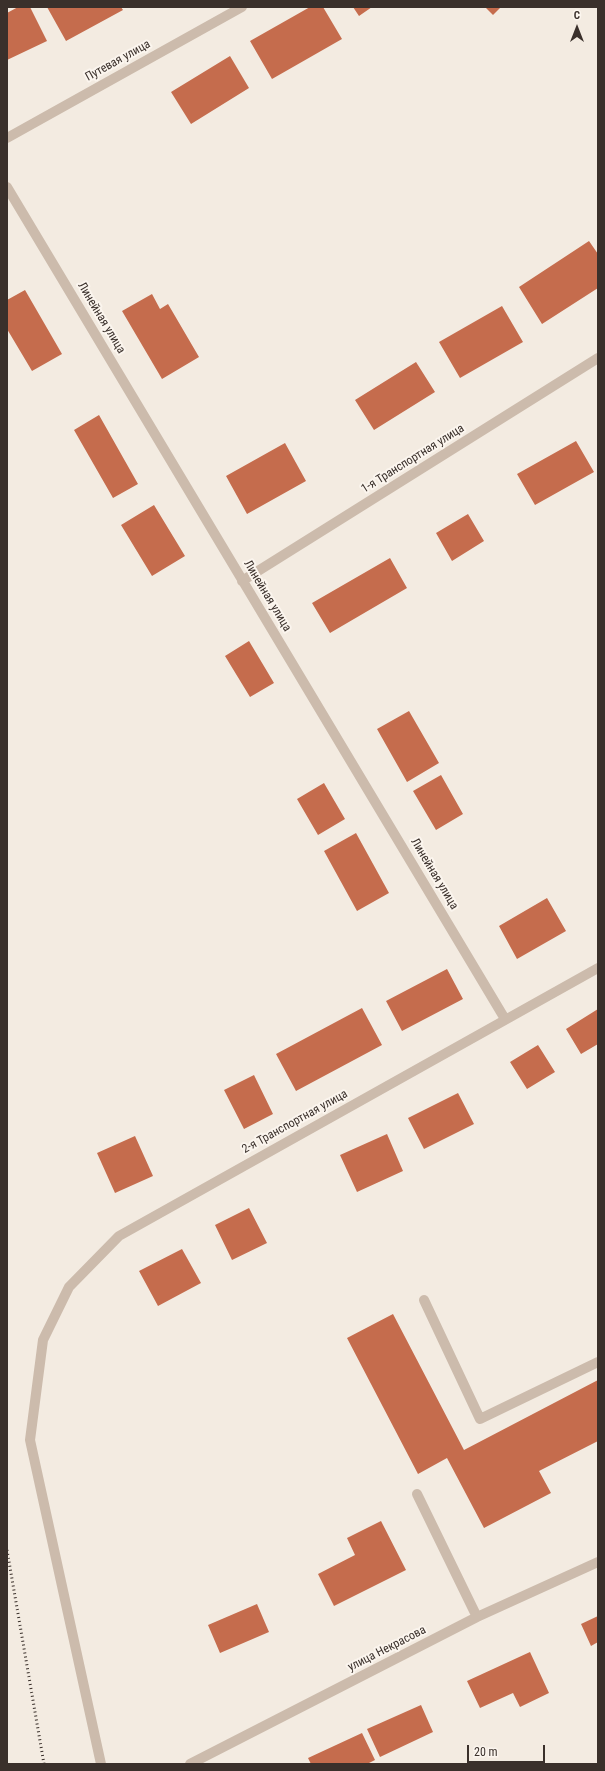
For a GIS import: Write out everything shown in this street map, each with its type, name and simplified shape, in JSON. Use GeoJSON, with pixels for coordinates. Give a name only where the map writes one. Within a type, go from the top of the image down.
{"type":"FeatureCollection","features":[{"type":"Feature","properties":{"kind":"street","name":"Путевая улица"},"geometry":{"type":"LineString","coordinates":[[7,138],[242,7]]}},
{"type":"Feature","properties":{"kind":"street","name":"Линейная улица"},"geometry":{"type":"LineString","coordinates":[[7,187],[242,582],[505,1019]]}},
{"type":"Feature","properties":{"kind":"street","name":"1-я Транспортная улица"},"geometry":{"type":"LineString","coordinates":[[242,582],[598,358]]}},
{"type":"Feature","properties":{"kind":"street","name":"2-я Транспортная улица"},"geometry":{"type":"LineString","coordinates":[[102,1764],[30,1440],[43,1340],[69,1287],[119,1236],[598,968]]}},
{"type":"Feature","properties":{"kind":"street"},"geometry":{"type":"LineString","coordinates":[[424,1300],[480,1419],[598,1362]]}},
{"type":"Feature","properties":{"kind":"street"},"geometry":{"type":"LineString","coordinates":[[417,1494],[477,1617]]}},
{"type":"Feature","properties":{"kind":"street","name":"улица Некрасова"},"geometry":{"type":"LineString","coordinates":[[190,1764],[477,1617],[598,1562]]}},
{"type":"Feature","properties":{"kind":"building"},"geometry":{"type":"Polygon","coordinates":[[[18,7],[30,7],[47,41],[7,60],[7,13],[18,7]]]}},
{"type":"Feature","properties":{"kind":"building"},"geometry":{"type":"Polygon","coordinates":[[[47,7],[121,7],[123,10],[66,41],[47,7]]]}},
{"type":"Feature","properties":{"kind":"building"},"geometry":{"type":"Polygon","coordinates":[[[310,7],[323,7],[342,39],[272,79],[250,41],[310,7]]]}},
{"type":"Feature","properties":{"kind":"building"},"geometry":{"type":"Polygon","coordinates":[[[353,7],[372,7],[359,16],[353,7]]]}},
{"type":"Feature","properties":{"kind":"building"},"geometry":{"type":"Polygon","coordinates":[[[485,7],[501,7],[493,15],[485,7]]]}},
{"type":"Feature","properties":{"kind":"building"},"geometry":{"type":"Polygon","coordinates":[[[230,56],[249,88],[191,124],[171,92],[230,56]]]}},
{"type":"Feature","properties":{"kind":"building"},"geometry":{"type":"Polygon","coordinates":[[[589,241],[598,254],[598,288],[542,324],[519,287],[589,241]]]}},
{"type":"Feature","properties":{"kind":"building"},"geometry":{"type":"Polygon","coordinates":[[[25,290],[62,354],[32,371],[7,329],[7,300],[25,290]]]}},
{"type":"Feature","properties":{"kind":"building"},"geometry":{"type":"Polygon","coordinates":[[[152,294],[160,309],[168,304],[199,357],[162,379],[122,311],[152,294]]]}},
{"type":"Feature","properties":{"kind":"building"},"geometry":{"type":"Polygon","coordinates":[[[502,306],[523,342],[460,378],[439,342],[502,306]]]}},
{"type":"Feature","properties":{"kind":"building"},"geometry":{"type":"Polygon","coordinates":[[[416,362],[435,392],[374,430],[355,400],[416,362]]]}},
{"type":"Feature","properties":{"kind":"building"},"geometry":{"type":"Polygon","coordinates":[[[99,415],[138,484],[113,498],[74,430],[99,415]]]}},
{"type":"Feature","properties":{"kind":"building"},"geometry":{"type":"Polygon","coordinates":[[[576,441],[594,472],[535,505],[517,474],[576,441]]]}},
{"type":"Feature","properties":{"kind":"building"},"geometry":{"type":"Polygon","coordinates":[[[285,443],[306,481],[247,514],[226,476],[285,443]]]}},
{"type":"Feature","properties":{"kind":"building"},"geometry":{"type":"Polygon","coordinates":[[[154,505],[185,556],[152,576],[121,525],[154,505]]]}},
{"type":"Feature","properties":{"kind":"building"},"geometry":{"type":"Polygon","coordinates":[[[468,514],[484,541],[452,561],[436,533],[468,514]]]}},
{"type":"Feature","properties":{"kind":"building"},"geometry":{"type":"Polygon","coordinates":[[[390,558],[407,588],[330,633],[312,603],[390,558]]]}},
{"type":"Feature","properties":{"kind":"building"},"geometry":{"type":"Polygon","coordinates":[[[249,641],[274,683],[250,697],[225,656],[249,641]]]}},
{"type":"Feature","properties":{"kind":"building"},"geometry":{"type":"Polygon","coordinates":[[[409,711],[439,763],[407,782],[377,729],[409,711]]]}},
{"type":"Feature","properties":{"kind":"building"},"geometry":{"type":"Polygon","coordinates":[[[441,775],[463,814],[436,830],[413,791],[441,775]]]}},
{"type":"Feature","properties":{"kind":"building"},"geometry":{"type":"Polygon","coordinates":[[[324,783],[345,819],[318,835],[297,799],[324,783]]]}},
{"type":"Feature","properties":{"kind":"building"},"geometry":{"type":"Polygon","coordinates":[[[356,833],[389,893],[357,911],[324,851],[356,833]]]}},
{"type":"Feature","properties":{"kind":"building"},"geometry":{"type":"Polygon","coordinates":[[[547,898],[566,931],[517,959],[499,926],[547,898]]]}},
{"type":"Feature","properties":{"kind":"building"},"geometry":{"type":"Polygon","coordinates":[[[447,969],[463,999],[402,1031],[386,1001],[447,969]]]}},
{"type":"Feature","properties":{"kind":"building"},"geometry":{"type":"Polygon","coordinates":[[[362,1008],[382,1045],[296,1091],[276,1054],[362,1008]]]}},
{"type":"Feature","properties":{"kind":"building"},"geometry":{"type":"Polygon","coordinates":[[[598,1009],[598,1044],[581,1054],[566,1029],[598,1009]]]}},
{"type":"Feature","properties":{"kind":"building"},"geometry":{"type":"Polygon","coordinates":[[[538,1045],[555,1072],[527,1089],[510,1062],[538,1045]]]}},
{"type":"Feature","properties":{"kind":"building"},"geometry":{"type":"Polygon","coordinates":[[[254,1075],[273,1114],[244,1129],[224,1090],[254,1075]]]}},
{"type":"Feature","properties":{"kind":"building"},"geometry":{"type":"Polygon","coordinates":[[[458,1093],[474,1124],[424,1149],[408,1118],[458,1093]]]}},
{"type":"Feature","properties":{"kind":"building"},"geometry":{"type":"Polygon","coordinates":[[[387,1134],[403,1171],[357,1192],[340,1155],[387,1134]]]}},
{"type":"Feature","properties":{"kind":"building"},"geometry":{"type":"Polygon","coordinates":[[[135,1136],[153,1176],[115,1193],[97,1153],[135,1136]]]}},
{"type":"Feature","properties":{"kind":"building"},"geometry":{"type":"Polygon","coordinates":[[[249,1208],[267,1243],[232,1260],[215,1225],[249,1208]]]}},
{"type":"Feature","properties":{"kind":"building"},"geometry":{"type":"Polygon","coordinates":[[[182,1249],[201,1283],[158,1306],[139,1271],[182,1249]]]}},
{"type":"Feature","properties":{"kind":"building"},"geometry":{"type":"Polygon","coordinates":[[[393,1314],[464,1450],[598,1380],[598,1441],[539,1471],[551,1493],[484,1528],[447,1458],[418,1474],[347,1338],[393,1314]]]}},
{"type":"Feature","properties":{"kind":"building"},"geometry":{"type":"Polygon","coordinates":[[[381,1521],[406,1570],[334,1606],[318,1574],[355,1555],[347,1538],[381,1521]]]}},
{"type":"Feature","properties":{"kind":"building"},"geometry":{"type":"Polygon","coordinates":[[[257,1604],[269,1632],[220,1653],[208,1625],[257,1604]]]}},
{"type":"Feature","properties":{"kind":"building"},"geometry":{"type":"Polygon","coordinates":[[[598,1616],[598,1642],[591,1646],[581,1624],[598,1616]]]}},
{"type":"Feature","properties":{"kind":"building"},"geometry":{"type":"Polygon","coordinates":[[[530,1652],[549,1693],[520,1707],[513,1693],[480,1708],[467,1681],[530,1652]]]}},
{"type":"Feature","properties":{"kind":"building"},"geometry":{"type":"Polygon","coordinates":[[[421,1705],[433,1732],[380,1757],[367,1729],[421,1705]]]}},
{"type":"Feature","properties":{"kind":"building"},"geometry":{"type":"Polygon","coordinates":[[[362,1733],[375,1760],[367,1764],[311,1764],[308,1758],[362,1733]]]}},
{"type":"Feature","properties":{"kind":"railway"},"geometry":{"type":"LineString","coordinates":[[7,1550],[44,1764]]}}]}
